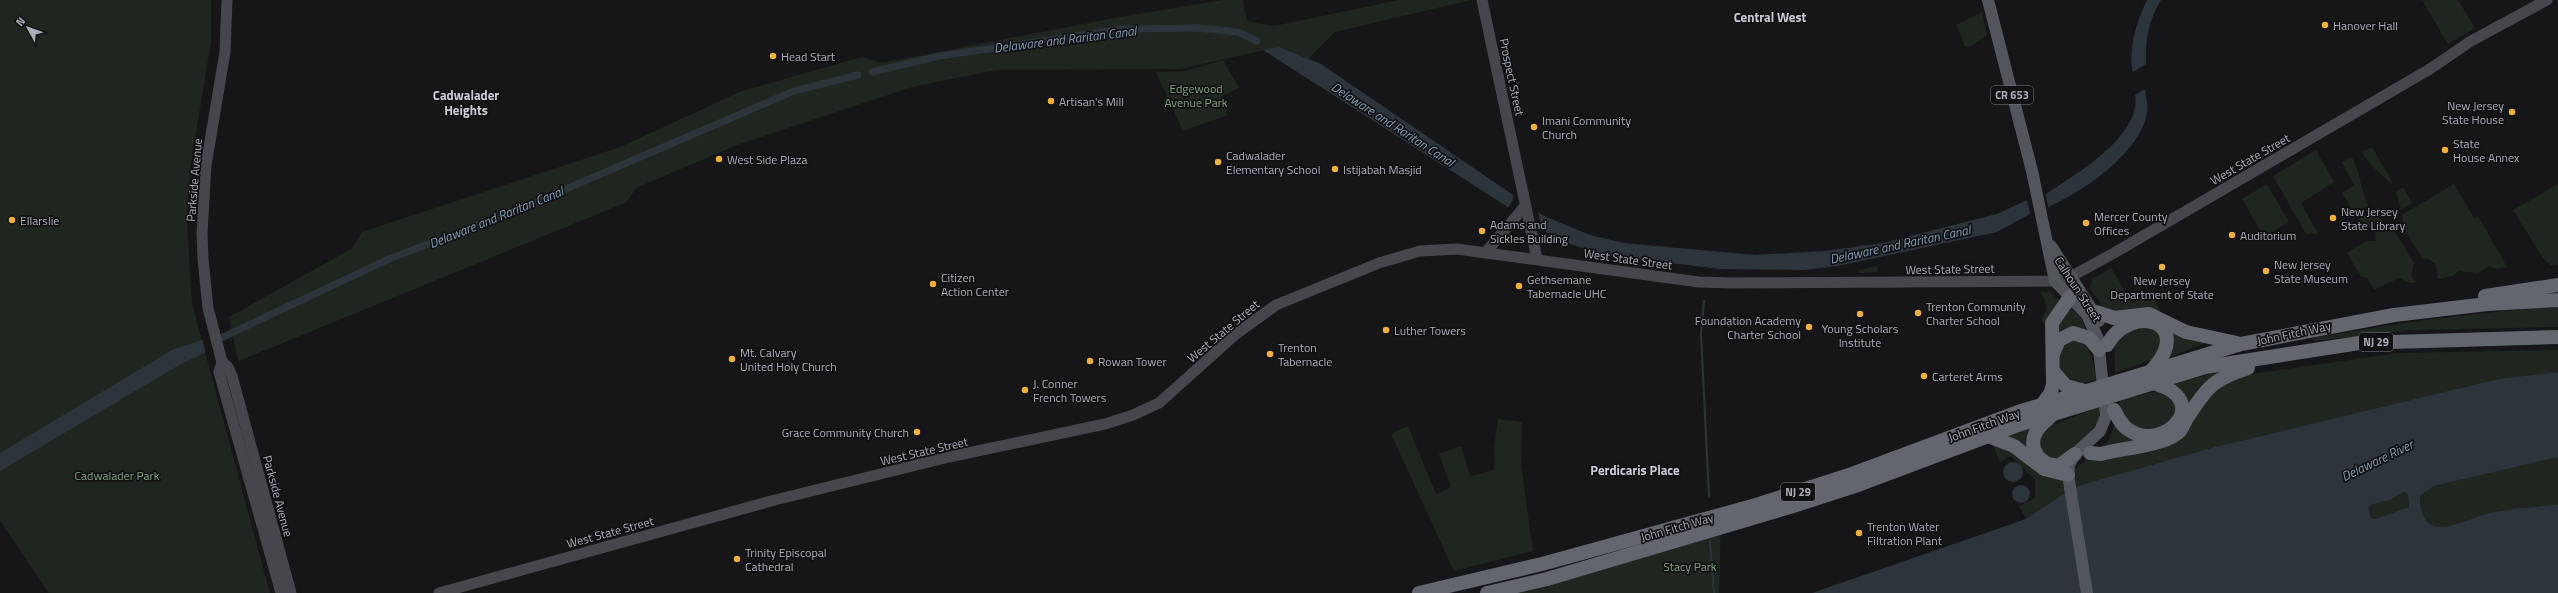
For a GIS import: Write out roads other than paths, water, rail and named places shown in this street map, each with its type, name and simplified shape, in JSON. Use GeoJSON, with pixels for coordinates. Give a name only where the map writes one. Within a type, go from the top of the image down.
{"type":"FeatureCollection","features":[{"type":"Feature","properties":{"kind":"highway"},"geometry":{"type":"LineString","coordinates":[[2414,312],[2487,295],[2558,285]]}},
{"type":"Feature","properties":{"kind":"highway"},"geometry":{"type":"LineString","coordinates":[[2042,405],[2051,392],[2053,354],[2050,331],[2052,323],[2070,297]]}},
{"type":"Feature","properties":{"kind":"highway","name":"John Fitch Way"},"geometry":{"type":"LineString","coordinates":[[1486,593],[1547,579],[1763,516],[1858,485],[2241,344],[2318,327],[2414,312],[2487,304],[2558,300]]}},
{"type":"Feature","properties":{"kind":"highway"},"geometry":{"type":"LineString","coordinates":[[2096,312],[2114,318],[2149,314],[2199,336],[2241,344]]}},
{"type":"Feature","properties":{"kind":"highway"},"geometry":{"type":"LineString","coordinates":[[2053,354],[2059,340],[2073,333],[2089,338],[2103,348],[2112,335],[2125,326],[2143,321],[2154,322],[2165,332],[2168,345],[2152,377],[2171,389],[2181,401],[2181,416],[2171,429],[2152,435],[2133,432],[2122,424],[2112,409]]}},
{"type":"Feature","properties":{"kind":"highway","name":"John Fitch Way"},"geometry":{"type":"LineString","coordinates":[[1419,593],[1542,564],[1756,505],[1849,476],[2042,405],[2085,391],[2205,367],[2279,357],[2359,343],[2558,336]]}},
{"type":"Feature","properties":{"kind":"highway"},"geometry":{"type":"LineString","coordinates":[[2090,453],[2101,454],[2171,438],[2181,430],[2202,395],[2212,384],[2223,377],[2279,357]]}},
{"type":"Feature","properties":{"kind":"highway"},"geometry":{"type":"LineString","coordinates":[[2053,371],[2066,386],[2085,391]]}},
{"type":"Feature","properties":{"kind":"highway"},"geometry":{"type":"LineString","coordinates":[[2053,414],[2037,430],[2034,438],[2035,451],[2044,463],[2056,466],[2065,463],[2076,454]]}},
{"type":"Feature","properties":{"kind":"highway"},"geometry":{"type":"LineString","coordinates":[[1988,436],[2014,446],[2044,469],[2069,476]]}},
{"type":"Feature","properties":{"kind":"main road","name":"Calhoun Street"},"geometry":{"type":"LineString","coordinates":[[1988,0],[2037,197],[2055,280],[2087,315],[2103,348]]}},
{"type":"Feature","properties":{"kind":"main road","name":"Calhoun Street"},"geometry":{"type":"LineString","coordinates":[[2045,234],[2096,312],[2112,409],[2107,434],[2069,476]]}},
{"type":"Feature","properties":{"kind":"main road","name":"Calhoun Street"},"geometry":{"type":"LineString","coordinates":[[2069,476],[2076,454],[2100,432],[2112,409]]}},
{"type":"Feature","properties":{"kind":"main road"},"geometry":{"type":"LineString","coordinates":[[2069,476],[2087,593]]}},
{"type":"Feature","properties":{"kind":"street","name":"Parkside Avenue"},"geometry":{"type":"LineString","coordinates":[[227,0],[225,52],[206,165],[202,233],[208,308],[222,362],[219,372],[281,593]]}},
{"type":"Feature","properties":{"kind":"street","name":"West State Street"},"geometry":{"type":"LineString","coordinates":[[439,593],[771,501],[949,457],[1100,425],[1133,416],[1160,403],[1236,334],[1276,305],[1379,263],[1408,254],[1444,249],[1486,252],[1699,282],[1733,284],[2055,280],[2072,276],[2384,97],[2430,69],[2471,41],[2547,0]]}},
{"type":"Feature","properties":{"kind":"street","name":"Prospect Street"},"geometry":{"type":"LineString","coordinates":[[1482,2],[1537,259]]}},
{"type":"Feature","properties":{"kind":"street"},"geometry":{"type":"LineString","coordinates":[[1486,252],[1525,204]]}},
{"type":"Feature","properties":{"kind":"street","name":"Parkside Avenue"},"geometry":{"type":"LineString","coordinates":[[222,362],[228,367],[232,376],[292,593]]}},
{"type":"Feature","properties":{"kind":"water"},"geometry":{"type":"Polygon","coordinates":[[[2147,0],[2161,0],[2150,23],[2148,31],[2146,64],[2133,72],[2132,54],[2134,35],[2147,0]]]}},
{"type":"Feature","properties":{"kind":"water"},"geometry":{"type":"Polygon","coordinates":[[[1279,47],[1321,64],[1544,216],[1590,235],[1624,243],[1755,255],[1825,251],[1883,243],[1997,214],[2027,200],[2030,214],[1997,232],[1838,266],[1804,270],[1720,269],[1603,255],[1559,240],[1263,50],[1279,47]]]}},
{"type":"Feature","properties":{"kind":"water"},"geometry":{"type":"Polygon","coordinates":[[[2145,89],[2148,107],[2147,113],[2142,128],[2134,142],[2122,156],[2093,181],[2077,192],[2048,207],[2046,194],[2089,165],[2118,139],[2128,125],[2134,110],[2135,95],[2145,89]]]}},
{"type":"Feature","properties":{"kind":"water"},"geometry":{"type":"Polygon","coordinates":[[[227,328],[232,340],[181,364],[0,471],[0,453],[172,350],[202,340],[227,328]]]}},
{"type":"Feature","properties":{"kind":"water","name":"Delaware River"},"geometry":{"type":"Polygon","coordinates":[[[2558,372],[2558,457],[2434,486],[2420,496],[2422,513],[2428,522],[2436,527],[2458,524],[2494,512],[2558,504],[2558,593],[1812,593],[2026,519],[2074,487],[2211,448],[2498,379],[2558,372]],[[2405,491],[2390,500],[2370,505],[2369,508],[2371,518],[2375,519],[2409,507],[2408,495],[2405,491]]]}},
{"type":"Feature","properties":{"kind":"water"},"geometry":{"type":"Polygon","coordinates":[[[2013,462],[2020,465],[2023,472],[2020,479],[2013,482],[2006,479],[2003,472],[2006,465],[2013,462]]]}},
{"type":"Feature","properties":{"kind":"water"},"geometry":{"type":"Polygon","coordinates":[[[2021,485],[2025,486],[2029,490],[2029,498],[2025,502],[2021,503],[2017,502],[2013,498],[2012,494],[2013,490],[2017,486],[2021,485]]]}},
{"type":"Feature","properties":{"kind":"waterway","name":"Delaware and Raritan Canal"},"geometry":{"type":"LineString","coordinates":[[872,72],[940,56],[1122,29],[1197,28],[1238,32],[1257,41]]}},
{"type":"Feature","properties":{"kind":"waterway","name":"Delaware and Raritan Canal"},"geometry":{"type":"LineString","coordinates":[[221,338],[389,259],[517,210],[794,91],[858,75]]}},
{"type":"Feature","properties":{"kind":"waterway"},"geometry":{"type":"LineString","coordinates":[[1704,301],[1701,334],[1709,496]]}},
{"type":"Feature","properties":{"kind":"waterway"},"geometry":{"type":"LineString","coordinates":[[1710,542],[1714,593]]}},
{"type":"Feature","properties":{"kind":"place","name":"Hanover Hall"},"geometry":{"type":"Point","coordinates":[2325,25]}},
{"type":"Feature","properties":{"kind":"place","name":"Head Start"},"geometry":{"type":"Point","coordinates":[773,56]}},
{"type":"Feature","properties":{"kind":"place","name":"Artisan's Mill"},"geometry":{"type":"Point","coordinates":[1051,101]}},
{"type":"Feature","properties":{"kind":"place","name":"New Jersey State House"},"geometry":{"type":"Point","coordinates":[2512,112]}},
{"type":"Feature","properties":{"kind":"place","name":"Imani Community Church"},"geometry":{"type":"Point","coordinates":[1534,127]}},
{"type":"Feature","properties":{"kind":"place","name":"State House Annex"},"geometry":{"type":"Point","coordinates":[2445,150]}},
{"type":"Feature","properties":{"kind":"place","name":"West Side Plaza"},"geometry":{"type":"Point","coordinates":[719,159]}},
{"type":"Feature","properties":{"kind":"place","name":"Cadwalader Elementary School"},"geometry":{"type":"Point","coordinates":[1218,162]}},
{"type":"Feature","properties":{"kind":"place","name":"Istijabah Masjid"},"geometry":{"type":"Point","coordinates":[1335,169]}},
{"type":"Feature","properties":{"kind":"place","name":"New Jersey State Library"},"geometry":{"type":"Point","coordinates":[2333,218]}},
{"type":"Feature","properties":{"kind":"place","name":"Ellarslie"},"geometry":{"type":"Point","coordinates":[12,220]}},
{"type":"Feature","properties":{"kind":"place","name":"Mercer County Offices"},"geometry":{"type":"Point","coordinates":[2086,223]}},
{"type":"Feature","properties":{"kind":"place","name":"Adams and Sickles Building"},"geometry":{"type":"Point","coordinates":[1482,231]}},
{"type":"Feature","properties":{"kind":"place","name":"Auditorium"},"geometry":{"type":"Point","coordinates":[2232,235]}},
{"type":"Feature","properties":{"kind":"place","name":"New Jersey Department of State"},"geometry":{"type":"Point","coordinates":[2162,267]}},
{"type":"Feature","properties":{"kind":"place","name":"New Jersey State Museum"},"geometry":{"type":"Point","coordinates":[2266,271]}},
{"type":"Feature","properties":{"kind":"place","name":"Citizen Action Center"},"geometry":{"type":"Point","coordinates":[933,284]}},
{"type":"Feature","properties":{"kind":"place","name":"Gethsemane Tabernacle UHC"},"geometry":{"type":"Point","coordinates":[1519,286]}},
{"type":"Feature","properties":{"kind":"place","name":"Trenton Community Charter School"},"geometry":{"type":"Point","coordinates":[1918,313]}},
{"type":"Feature","properties":{"kind":"place","name":"Young Scholars Institute"},"geometry":{"type":"Point","coordinates":[1860,314]}},
{"type":"Feature","properties":{"kind":"place","name":"Foundation Academy Charter School"},"geometry":{"type":"Point","coordinates":[1809,327]}},
{"type":"Feature","properties":{"kind":"place","name":"Luther Towers"},"geometry":{"type":"Point","coordinates":[1386,330]}},
{"type":"Feature","properties":{"kind":"place","name":"Trenton Tabernacle"},"geometry":{"type":"Point","coordinates":[1270,354]}},
{"type":"Feature","properties":{"kind":"place","name":"Mt. Calvary United Holy Church"},"geometry":{"type":"Point","coordinates":[732,359]}},
{"type":"Feature","properties":{"kind":"place","name":"Rowan Tower"},"geometry":{"type":"Point","coordinates":[1090,361]}},
{"type":"Feature","properties":{"kind":"place","name":"Carteret Arms"},"geometry":{"type":"Point","coordinates":[1924,376]}},
{"type":"Feature","properties":{"kind":"place","name":"J. Conner French Towers"},"geometry":{"type":"Point","coordinates":[1025,390]}},
{"type":"Feature","properties":{"kind":"place","name":"Grace Community Church"},"geometry":{"type":"Point","coordinates":[917,432]}},
{"type":"Feature","properties":{"kind":"place","name":"Trenton Water Filtration Plant"},"geometry":{"type":"Point","coordinates":[1859,533]}},
{"type":"Feature","properties":{"kind":"place","name":"Trinity Episcopal Cathedral"},"geometry":{"type":"Point","coordinates":[737,559]}},
{"type":"Feature","properties":{"kind":"district","name":"Central West"},"geometry":{"type":"Point","coordinates":[1770,17]}},
{"type":"Feature","properties":{"kind":"district","name":"Cadwalader Heights"},"geometry":{"type":"Point","coordinates":[466,102]}},
{"type":"Feature","properties":{"kind":"district","name":"Perdicaris Place"},"geometry":{"type":"Point","coordinates":[1635,470]}},
{"type":"Feature","properties":{"kind":"park label","name":"Edgewood Avenue Park"},"geometry":{"type":"Point","coordinates":[1196,95]}},
{"type":"Feature","properties":{"kind":"park label","name":"Cadwalader Park"},"geometry":{"type":"Point","coordinates":[117,475]}},
{"type":"Feature","properties":{"kind":"park label","name":"Stacy Park"},"geometry":{"type":"Point","coordinates":[1690,566]}}]}
